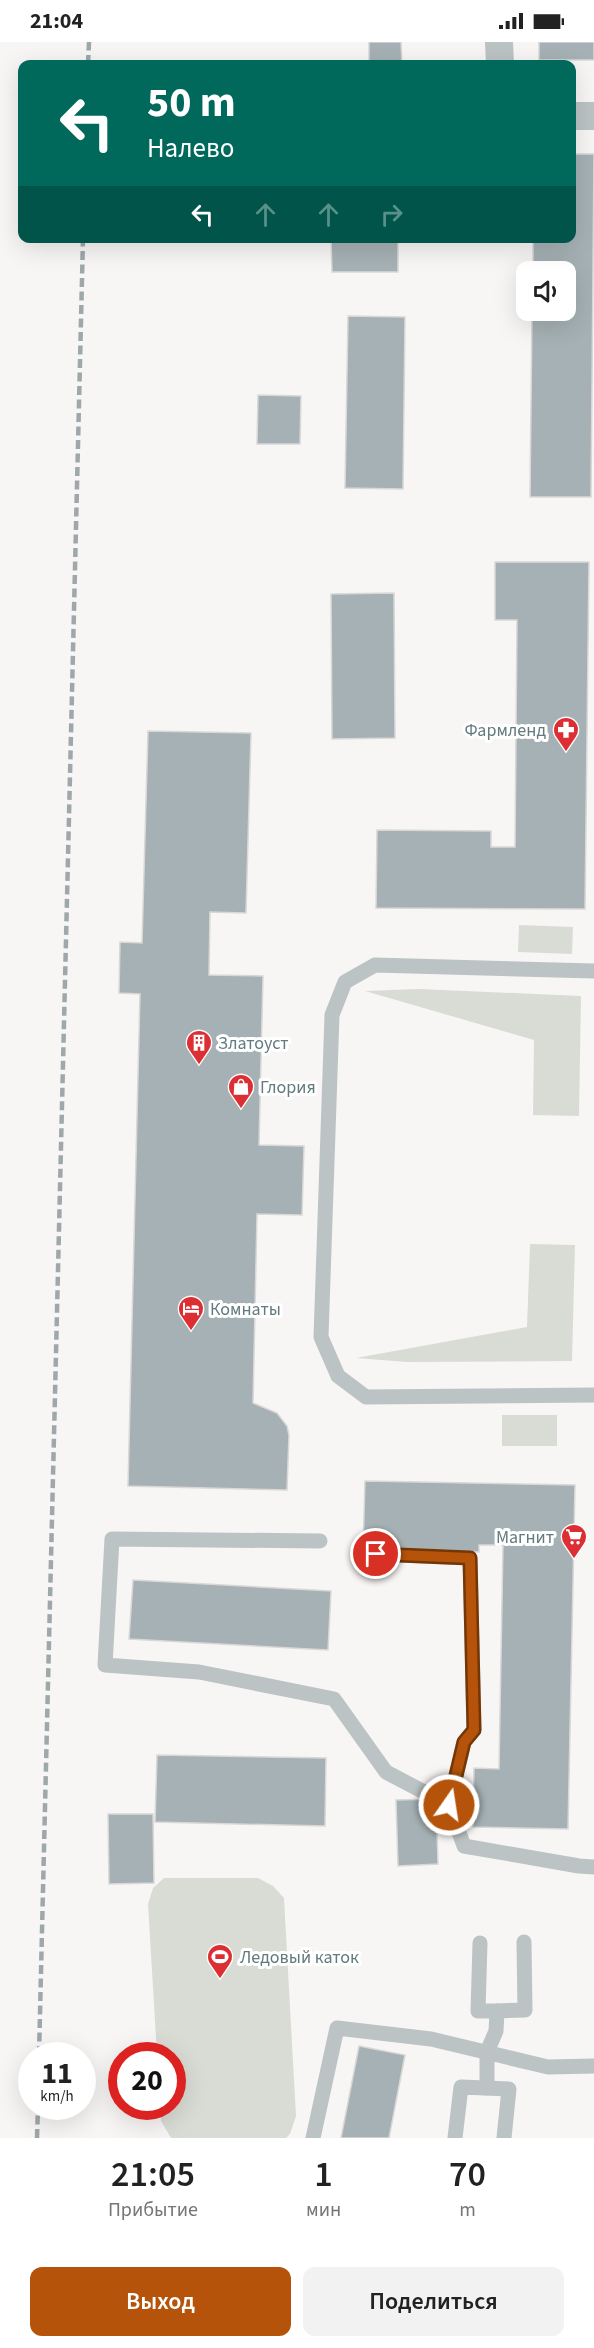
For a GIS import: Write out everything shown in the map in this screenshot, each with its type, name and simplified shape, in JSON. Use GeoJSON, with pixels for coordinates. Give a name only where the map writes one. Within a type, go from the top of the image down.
{"type":"FeatureCollection","features":[{"type":"Feature","properties":{"kind":"street"},"geometry":{"type":"LineString","coordinates":[[499,42],[500,60]]}},
{"type":"Feature","properties":{"kind":"street"},"geometry":{"type":"LineString","coordinates":[[576,116],[594,116]]}},
{"type":"Feature","properties":{"kind":"lane"},"geometry":{"type":"LineString","coordinates":[[594,971],[375,965],[345,982],[332,1015],[321,1338],[338,1376],[366,1397],[594,1395]]}},
{"type":"Feature","properties":{"kind":"lane"},"geometry":{"type":"LineString","coordinates":[[320,1541],[112,1539],[105,1665],[199,1672],[334,1700],[386,1772],[449,1805]]}},
{"type":"Feature","properties":{"kind":"lane"},"geometry":{"type":"LineString","coordinates":[[376,1554],[470,1558],[474,1730],[464,1742],[449,1805],[464,1846],[594,1867]]}},
{"type":"Feature","properties":{"kind":"lane"},"geometry":{"type":"LineString","coordinates":[[480,1943],[478,2011],[497,2011],[525,2010],[524,1942]]}},
{"type":"Feature","properties":{"kind":"lane"},"geometry":{"type":"LineString","coordinates":[[487,2088],[487,2052],[496,2031],[497,2011]]}},
{"type":"Feature","properties":{"kind":"lane"},"geometry":{"type":"LineString","coordinates":[[313,2138],[337,2028],[430,2039],[548,2067],[594,2066]]}},
{"type":"Feature","properties":{"kind":"lane"},"geometry":{"type":"LineString","coordinates":[[455,2138],[461,2087],[509,2089],[504,2138]]}},
{"type":"Feature","properties":{"kind":"shaded area"},"geometry":{"type":"Polygon","coordinates":[[[519,925],[573,927],[572,954],[518,952],[519,925]]]}},
{"type":"Feature","properties":{"kind":"shaded area"},"geometry":{"type":"Polygon","coordinates":[[[419,989],[581,996],[579,1116],[533,1115],[534,1040],[365,991],[419,989]]]}},
{"type":"Feature","properties":{"kind":"shaded area"},"geometry":{"type":"Polygon","coordinates":[[[530,1244],[575,1245],[572,1361],[407,1362],[356,1358],[527,1327],[530,1244]]]}},
{"type":"Feature","properties":{"kind":"shaded area"},"geometry":{"type":"Polygon","coordinates":[[[502,1415],[557,1415],[557,1446],[502,1446],[502,1415]]]}},
{"type":"Feature","properties":{"kind":"shaded area","name":"Ледовый каток"},"geometry":{"type":"Polygon","coordinates":[[[164,1878],[258,1878],[273,1886],[284,1898],[296,2116],[290,2134],[286,2138],[171,2138],[161,2121],[186,2120],[186,2042],[156,2042],[148,1904],[153,1888],[164,1878]]]}},
{"type":"Feature","properties":{"kind":"building"},"geometry":{"type":"Polygon","coordinates":[[[369,42],[401,42],[402,60],[369,60],[369,42]]]}},
{"type":"Feature","properties":{"kind":"building"},"geometry":{"type":"Polygon","coordinates":[[[539,42],[594,42],[594,60],[539,60],[539,42]]]}},
{"type":"Feature","properties":{"kind":"building"},"geometry":{"type":"Polygon","coordinates":[[[576,154],[594,154],[591,497],[530,497],[532,321],[576,321],[576,261],[533,261],[533,243],[576,243],[576,154]]]}},
{"type":"Feature","properties":{"kind":"building"},"geometry":{"type":"Polygon","coordinates":[[[331,243],[398,243],[398,272],[332,272],[331,243]]]}},
{"type":"Feature","properties":{"kind":"building"},"geometry":{"type":"Polygon","coordinates":[[[348,316],[405,317],[403,489],[345,488],[348,316]]]}},
{"type":"Feature","properties":{"kind":"building"},"geometry":{"type":"Polygon","coordinates":[[[258,395],[301,396],[300,444],[257,444],[258,395]]]}},
{"type":"Feature","properties":{"kind":"building"},"geometry":{"type":"Polygon","coordinates":[[[495,562],[589,562],[585,909],[376,908],[377,830],[491,831],[491,847],[515,847],[517,620],[495,620],[495,562]]]}},
{"type":"Feature","properties":{"kind":"building"},"geometry":{"type":"Polygon","coordinates":[[[394,593],[395,738],[332,739],[331,594],[394,593]]]}},
{"type":"Feature","properties":{"kind":"building","name":"Златоуст"},"geometry":{"type":"Polygon","coordinates":[[[148,731],[251,733],[246,913],[210,912],[209,975],[263,976],[259,1145],[304,1146],[302,1215],[257,1214],[253,1403],[277,1413],[287,1426],[289,1435],[287,1490],[128,1486],[140,994],[119,993],[120,942],[142,943],[148,731]]]}},
{"type":"Feature","properties":{"kind":"building"},"geometry":{"type":"Polygon","coordinates":[[[365,1481],[575,1485],[568,1829],[473,1827],[474,1768],[499,1769],[503,1545],[479,1545],[479,1552],[363,1550],[365,1481]]]}},
{"type":"Feature","properties":{"kind":"building"},"geometry":{"type":"Polygon","coordinates":[[[133,1580],[331,1591],[328,1650],[129,1639],[133,1580]]]}},
{"type":"Feature","properties":{"kind":"building"},"geometry":{"type":"Polygon","coordinates":[[[157,1755],[326,1758],[325,1826],[155,1822],[157,1755]]]}},
{"type":"Feature","properties":{"kind":"building"},"geometry":{"type":"Polygon","coordinates":[[[436,1799],[438,1864],[398,1866],[396,1800],[436,1799]]]}},
{"type":"Feature","properties":{"kind":"building"},"geometry":{"type":"Polygon","coordinates":[[[108,1814],[153,1814],[154,1883],[109,1884],[108,1814]]]}},
{"type":"Feature","properties":{"kind":"building"},"geometry":{"type":"Polygon","coordinates":[[[359,2046],[405,2055],[389,2138],[341,2138],[359,2046]]]}},
{"type":"Feature","properties":{"kind":"railway"},"geometry":{"type":"LineString","coordinates":[[88,60],[89,42]]}},
{"type":"Feature","properties":{"kind":"railway"},"geometry":{"type":"LineString","coordinates":[[39,2042],[83,243]]}},
{"type":"Feature","properties":{"kind":"railway"},"geometry":{"type":"LineString","coordinates":[[37,2138],[38,2120]]}},
{"type":"Feature","properties":{"kind":"place","name":"Фармленд"},"geometry":{"type":"Point","coordinates":[566,753]}},
{"type":"Feature","properties":{"kind":"place","name":"Златоуст"},"geometry":{"type":"Point","coordinates":[199,1066]}},
{"type":"Feature","properties":{"kind":"place","name":"Глория"},"geometry":{"type":"Point","coordinates":[241,1110]}},
{"type":"Feature","properties":{"kind":"place","name":"Комнаты"},"geometry":{"type":"Point","coordinates":[191,1332]}},
{"type":"Feature","properties":{"kind":"place","name":"Магнит"},"geometry":{"type":"Point","coordinates":[574,1560]}},
{"type":"Feature","properties":{"kind":"place","name":"Ледовый каток"},"geometry":{"type":"Point","coordinates":[220,1980]}},
{"type":"Feature","properties":{"kind":"route"},"geometry":{"type":"LineString","coordinates":[[376,1554],[470,1558],[474,1730],[464,1742],[449,1805]]}}]}
